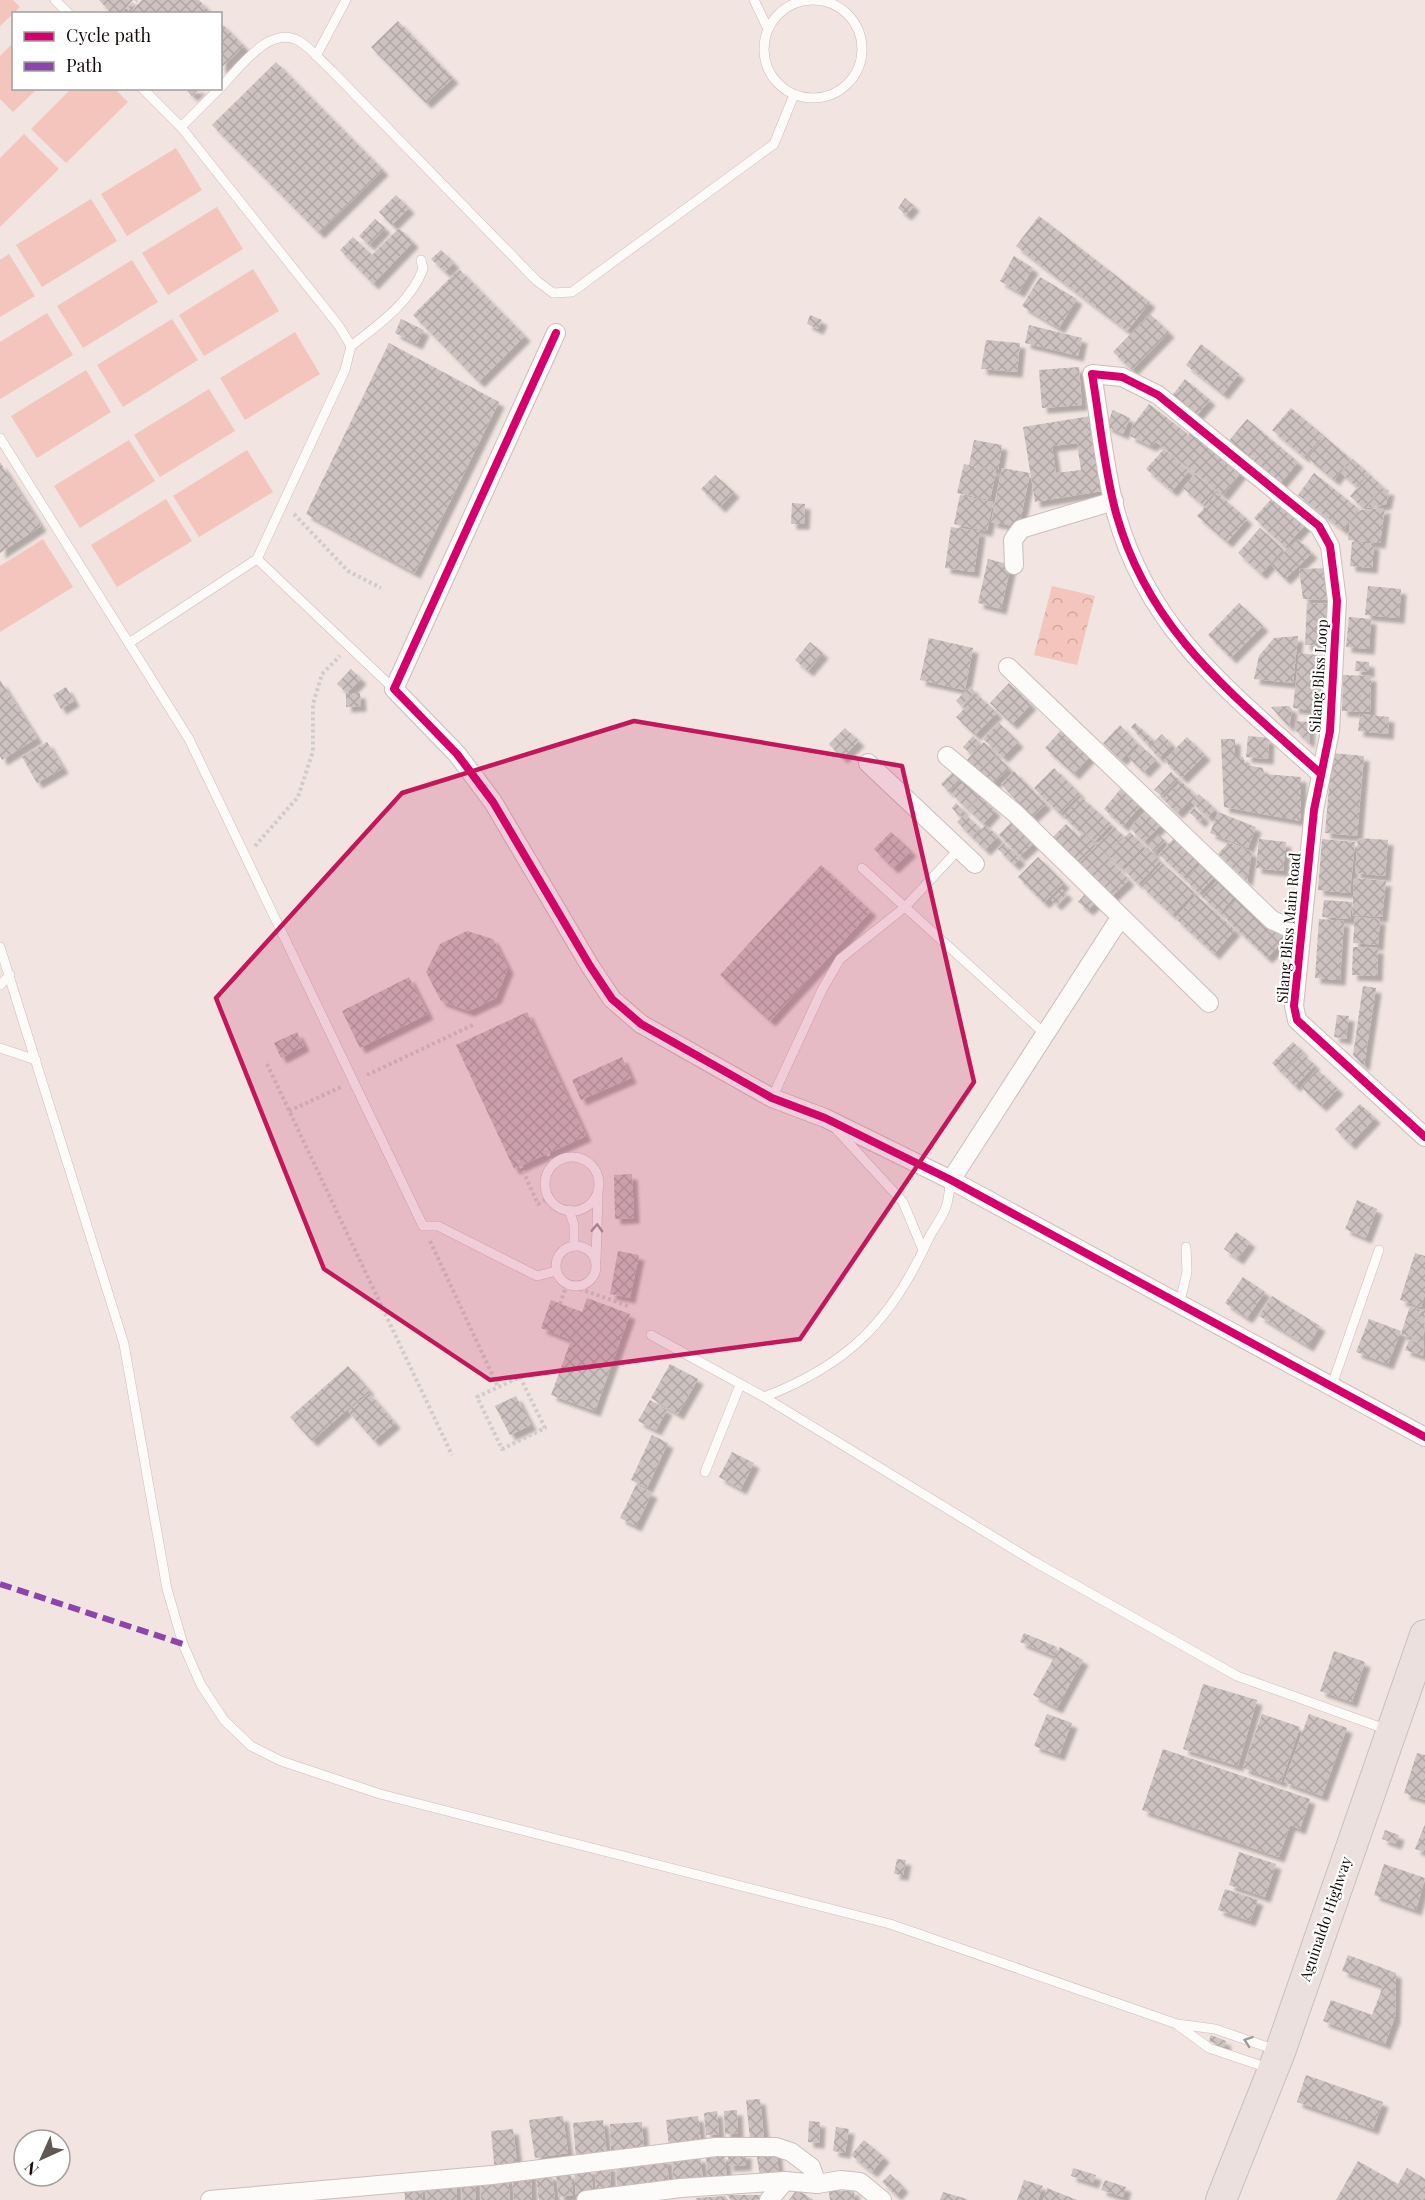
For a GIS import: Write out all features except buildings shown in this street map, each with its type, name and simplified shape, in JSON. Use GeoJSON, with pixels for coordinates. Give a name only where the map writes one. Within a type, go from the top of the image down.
{"type":"FeatureCollection","features":[{"type":"Feature","properties":{"kind":"main road","name":"Aguinaldo Highway"},"geometry":{"type":"LineString","coordinates":[[1221,2200],[1277,2061],[1425,1635]]}},
{"type":"Feature","properties":{"kind":"street"},"geometry":{"type":"LineString","coordinates":[[556,333],[394,689],[457,754],[493,802],[612,999],[641,1024],[772,1098],[825,1118],[951,1180],[1179,1306],[1332,1385],[1425,1437]]}},
{"type":"Feature","properties":{"kind":"street","name":"Silang Bliss Loop"},"geometry":{"type":"LineString","coordinates":[[1092,374],[1122,377],[1158,395],[1319,526],[1330,546],[1336,602],[1330,731],[1321,774],[1191,653],[1162,615],[1133,561],[1114,501],[1092,374]]}},
{"type":"Feature","properties":{"kind":"street"},"geometry":{"type":"LineString","coordinates":[[1014,565],[1013,540],[1020,529],[1114,501]]}},
{"type":"Feature","properties":{"kind":"street"},"geometry":{"type":"LineString","coordinates":[[1008,667],[1272,920],[1300,933]]}},
{"type":"Feature","properties":{"kind":"street"},"geometry":{"type":"LineString","coordinates":[[947,756],[1014,813],[1209,1003]]}},
{"type":"Feature","properties":{"kind":"street"},"geometry":{"type":"LineString","coordinates":[[867,763],[975,864]]}},
{"type":"Feature","properties":{"kind":"street","name":"Silang Bliss Main Road"},"geometry":{"type":"LineString","coordinates":[[1321,774],[1314,810],[1300,933],[1294,1006],[1298,1020],[1425,1137]]}},
{"type":"Feature","properties":{"kind":"street"},"geometry":{"type":"LineString","coordinates":[[951,1180],[1120,918]]}},
{"type":"Feature","properties":{"kind":"street"},"geometry":{"type":"LineString","coordinates":[[210,2200],[304,2195],[492,2175],[716,2147],[776,2147],[791,2152],[811,2167],[817,2184]]}},
{"type":"Feature","properties":{"kind":"street"},"geometry":{"type":"LineString","coordinates":[[586,2200],[686,2194],[785,2181],[817,2184],[841,2180],[860,2182],[882,2200]]}},
{"type":"Feature","properties":{"kind":"street"},"geometry":{"type":"LineString","coordinates":[[769,2200],[785,2181]]}},
{"type":"Feature","properties":{"kind":"lane"},"geometry":{"type":"LineString","coordinates":[[55,0],[67,12]]}},
{"type":"Feature","properties":{"kind":"lane"},"geometry":{"type":"LineString","coordinates":[[316,56],[346,0]]}},
{"type":"Feature","properties":{"kind":"lane"},"geometry":{"type":"LineString","coordinates":[[754,0],[768,29]]}},
{"type":"Feature","properties":{"kind":"lane"},"geometry":{"type":"LineString","coordinates":[[808,0],[832,4],[850,18],[857,28],[862,51],[860,64],[845,87],[833,94],[820,98],[794,95],[778,83],[767,67],[764,54],[768,29],[784,9],[808,0]]}},
{"type":"Feature","properties":{"kind":"lane"},"geometry":{"type":"LineString","coordinates":[[222,86],[265,43],[278,38],[298,40],[537,281],[553,293],[572,292],[774,144],[794,95]]}},
{"type":"Feature","properties":{"kind":"lane"},"geometry":{"type":"LineString","coordinates":[[144,90],[181,127],[339,326],[351,346]]}},
{"type":"Feature","properties":{"kind":"lane"},"geometry":{"type":"LineString","coordinates":[[181,127],[218,90]]}},
{"type":"Feature","properties":{"kind":"lane"},"geometry":{"type":"LineString","coordinates":[[129,643],[257,559],[345,370],[351,346],[386,319],[413,289],[423,269],[421,260]]}},
{"type":"Feature","properties":{"kind":"lane"},"geometry":{"type":"LineString","coordinates":[[0,438],[189,739],[423,1226],[438,1226],[537,1276],[556,1271]]}},
{"type":"Feature","properties":{"kind":"lane"},"geometry":{"type":"LineString","coordinates":[[257,559],[394,689]]}},
{"type":"Feature","properties":{"kind":"lane"},"geometry":{"type":"LineString","coordinates":[[772,1098],[822,990],[840,959],[905,907],[959,849]]}},
{"type":"Feature","properties":{"kind":"lane"},"geometry":{"type":"LineString","coordinates":[[862,868],[1045,1034]]}},
{"type":"Feature","properties":{"kind":"lane"},"geometry":{"type":"LineString","coordinates":[[0,947],[124,1344],[167,1589],[183,1644],[206,1694],[224,1720],[251,1746],[291,1765],[380,1794],[890,1924],[1177,2024],[1215,2029],[1277,2061]]}},
{"type":"Feature","properties":{"kind":"lane"},"geometry":{"type":"LineString","coordinates":[[0,985],[10,975]]}},
{"type":"Feature","properties":{"kind":"lane"},"geometry":{"type":"LineString","coordinates":[[0,1048],[36,1059]]}},
{"type":"Feature","properties":{"kind":"lane"},"geometry":{"type":"LineString","coordinates":[[825,1118],[903,1202],[923,1250]]}},
{"type":"Feature","properties":{"kind":"lane"},"geometry":{"type":"LineString","coordinates":[[556,1271],[570,1286],[581,1286],[593,1277],[596,1263],[599,1180],[595,1169],[586,1161],[574,1157],[562,1158],[553,1164],[546,1175],[545,1187],[549,1198],[558,1206],[569,1210],[581,1209],[591,1202],[598,1192]]}},
{"type":"Feature","properties":{"kind":"lane"},"geometry":{"type":"LineString","coordinates":[[764,1397],[801,1383],[832,1366],[864,1338],[899,1297],[946,1208],[951,1180]]}},
{"type":"Feature","properties":{"kind":"lane"},"geometry":{"type":"LineString","coordinates":[[569,1210],[574,1225],[574,1246]]}},
{"type":"Feature","properties":{"kind":"lane"},"geometry":{"type":"LineString","coordinates":[[556,1271],[559,1254],[574,1246],[588,1250],[596,1263]]}},
{"type":"Feature","properties":{"kind":"lane"},"geometry":{"type":"LineString","coordinates":[[1179,1306],[1187,1272],[1186,1246]]}},
{"type":"Feature","properties":{"kind":"lane"},"geometry":{"type":"LineString","coordinates":[[1332,1385],[1379,1250]]}},
{"type":"Feature","properties":{"kind":"lane"},"geometry":{"type":"LineString","coordinates":[[651,1335],[764,1397],[1033,1561],[1238,1676],[1390,1731]]}},
{"type":"Feature","properties":{"kind":"lane"},"geometry":{"type":"LineString","coordinates":[[705,1473],[740,1385]]}},
{"type":"Feature","properties":{"kind":"lane"},"geometry":{"type":"LineString","coordinates":[[1177,2024],[1209,2048],[1277,2061]]}},
{"type":"Feature","properties":{"kind":"path"},"geometry":{"type":"LineString","coordinates":[[125,12],[137,0]]}},
{"type":"Feature","properties":{"kind":"path"},"geometry":{"type":"LineString","coordinates":[[283,502],[348,571],[381,588]]}},
{"type":"Feature","properties":{"kind":"path"},"geometry":{"type":"LineString","coordinates":[[245,857],[298,797],[313,751],[313,704],[322,674],[349,647]]}},
{"type":"Feature","properties":{"kind":"path"},"geometry":{"type":"LineString","coordinates":[[289,1111],[475,1024]]}},
{"type":"Feature","properties":{"kind":"path"},"geometry":{"type":"LineString","coordinates":[[267,1064],[452,1455]]}},
{"type":"Feature","properties":{"kind":"path"},"geometry":{"type":"LineString","coordinates":[[545,1148],[553,1164]]}},
{"type":"Feature","properties":{"kind":"path"},"geometry":{"type":"LineString","coordinates":[[518,1160],[538,1204],[549,1198]]}},
{"type":"Feature","properties":{"kind":"path"},"geometry":{"type":"LineString","coordinates":[[423,1226],[498,1387]]}},
{"type":"Feature","properties":{"kind":"path"},"geometry":{"type":"LineString","coordinates":[[560,1304],[570,1286],[628,1306]]}},
{"type":"Feature","properties":{"kind":"path"},"geometry":{"type":"LineString","coordinates":[[520,1377],[546,1428],[502,1449],[477,1397],[498,1387],[520,1377]]}},
{"type":"Feature","properties":{"kind":"highlighted area"},"geometry":{"type":"Polygon","coordinates":[[[634,721],[902,766],[974,1082],[800,1339],[490,1380],[324,1269],[216,998],[402,793],[634,721]]]}},
{"type":"Feature","properties":{"kind":"green space"},"geometry":{"type":"Polygon","coordinates":[[[0,0],[13,0],[20,7],[12,12],[0,26],[0,0]]]}},
{"type":"Feature","properties":{"kind":"green space"},"geometry":{"type":"Polygon","coordinates":[[[12,44],[12,90],[36,90],[13,112],[0,99],[0,56],[12,44]]]}},
{"type":"Feature","properties":{"kind":"green space"},"geometry":{"type":"Polygon","coordinates":[[[70,90],[116,90],[128,102],[66,163],[31,129],[70,90]]]}},
{"type":"Feature","properties":{"kind":"green space"},"geometry":{"type":"Polygon","coordinates":[[[24,134],[59,169],[0,227],[0,158],[24,134]]]}},
{"type":"Feature","properties":{"kind":"green space"},"geometry":{"type":"Polygon","coordinates":[[[176,148],[202,190],[127,236],[101,194],[176,148]]]}},
{"type":"Feature","properties":{"kind":"green space"},"geometry":{"type":"Polygon","coordinates":[[[91,199],[117,241],[42,287],[16,245],[91,199]]]}},
{"type":"Feature","properties":{"kind":"green space"},"geometry":{"type":"Polygon","coordinates":[[[217,207],[243,249],[168,295],[142,253],[217,207]]]}},
{"type":"Feature","properties":{"kind":"green space"},"geometry":{"type":"Polygon","coordinates":[[[9,254],[35,296],[0,317],[0,260],[9,254]]]}},
{"type":"Feature","properties":{"kind":"green space"},"geometry":{"type":"Polygon","coordinates":[[[132,260],[158,302],[83,348],[57,306],[132,260]]]}},
{"type":"Feature","properties":{"kind":"green space"},"geometry":{"type":"Polygon","coordinates":[[[253,269],[279,311],[204,356],[179,315],[253,269]]]}},
{"type":"Feature","properties":{"kind":"green space"},"geometry":{"type":"Polygon","coordinates":[[[47,313],[73,355],[0,399],[0,342],[47,313]]]}},
{"type":"Feature","properties":{"kind":"green space"},"geometry":{"type":"Polygon","coordinates":[[[172,319],[198,360],[123,407],[97,365],[172,319]]]}},
{"type":"Feature","properties":{"kind":"green space"},"geometry":{"type":"Polygon","coordinates":[[[295,332],[320,374],[245,420],[220,378],[295,332]]]}},
{"type":"Feature","properties":{"kind":"green space"},"geometry":{"type":"Polygon","coordinates":[[[86,370],[111,412],[37,458],[11,416],[86,370]]]}},
{"type":"Feature","properties":{"kind":"green space"},"geometry":{"type":"Polygon","coordinates":[[[209,389],[235,431],[160,477],[134,435],[209,389]]]}},
{"type":"Feature","properties":{"kind":"green space"},"geometry":{"type":"Polygon","coordinates":[[[129,440],[155,481],[80,528],[54,486],[129,440]]]}},
{"type":"Feature","properties":{"kind":"green space"},"geometry":{"type":"Polygon","coordinates":[[[247,450],[273,492],[199,537],[173,496],[247,450]]]}},
{"type":"Feature","properties":{"kind":"green space"},"geometry":{"type":"Polygon","coordinates":[[[166,499],[192,541],[117,587],[91,545],[166,499]]]}},
{"type":"Feature","properties":{"kind":"green space"},"geometry":{"type":"Polygon","coordinates":[[[43,539],[73,587],[0,632],[0,566],[43,539]]]}},
{"type":"Feature","properties":{"kind":"green space"},"geometry":{"type":"Polygon","coordinates":[[[1052,586],[1095,596],[1077,665],[1034,655],[1052,586]]]}},
{"type":"Feature","properties":{"kind":"marked path"},"geometry":{"type":"LineString","coordinates":[[0,1584],[183,1644]]}},
{"type":"Feature","properties":{"kind":"cycle path"},"geometry":{"type":"LineString","coordinates":[[556,333],[394,689],[457,754],[493,802],[612,999],[641,1024],[772,1098],[825,1118],[951,1180],[1425,1437]]}},
{"type":"Feature","properties":{"kind":"cycle path"},"geometry":{"type":"LineString","coordinates":[[1321,774],[1257,717],[1198,659],[1172,627],[1150,593],[1131,555],[1116,513],[1105,462],[1092,374],[1122,377],[1158,395],[1319,526],[1330,546],[1337,601],[1330,731],[1314,810],[1294,1006],[1297,1020],[1425,1137]]}}]}
